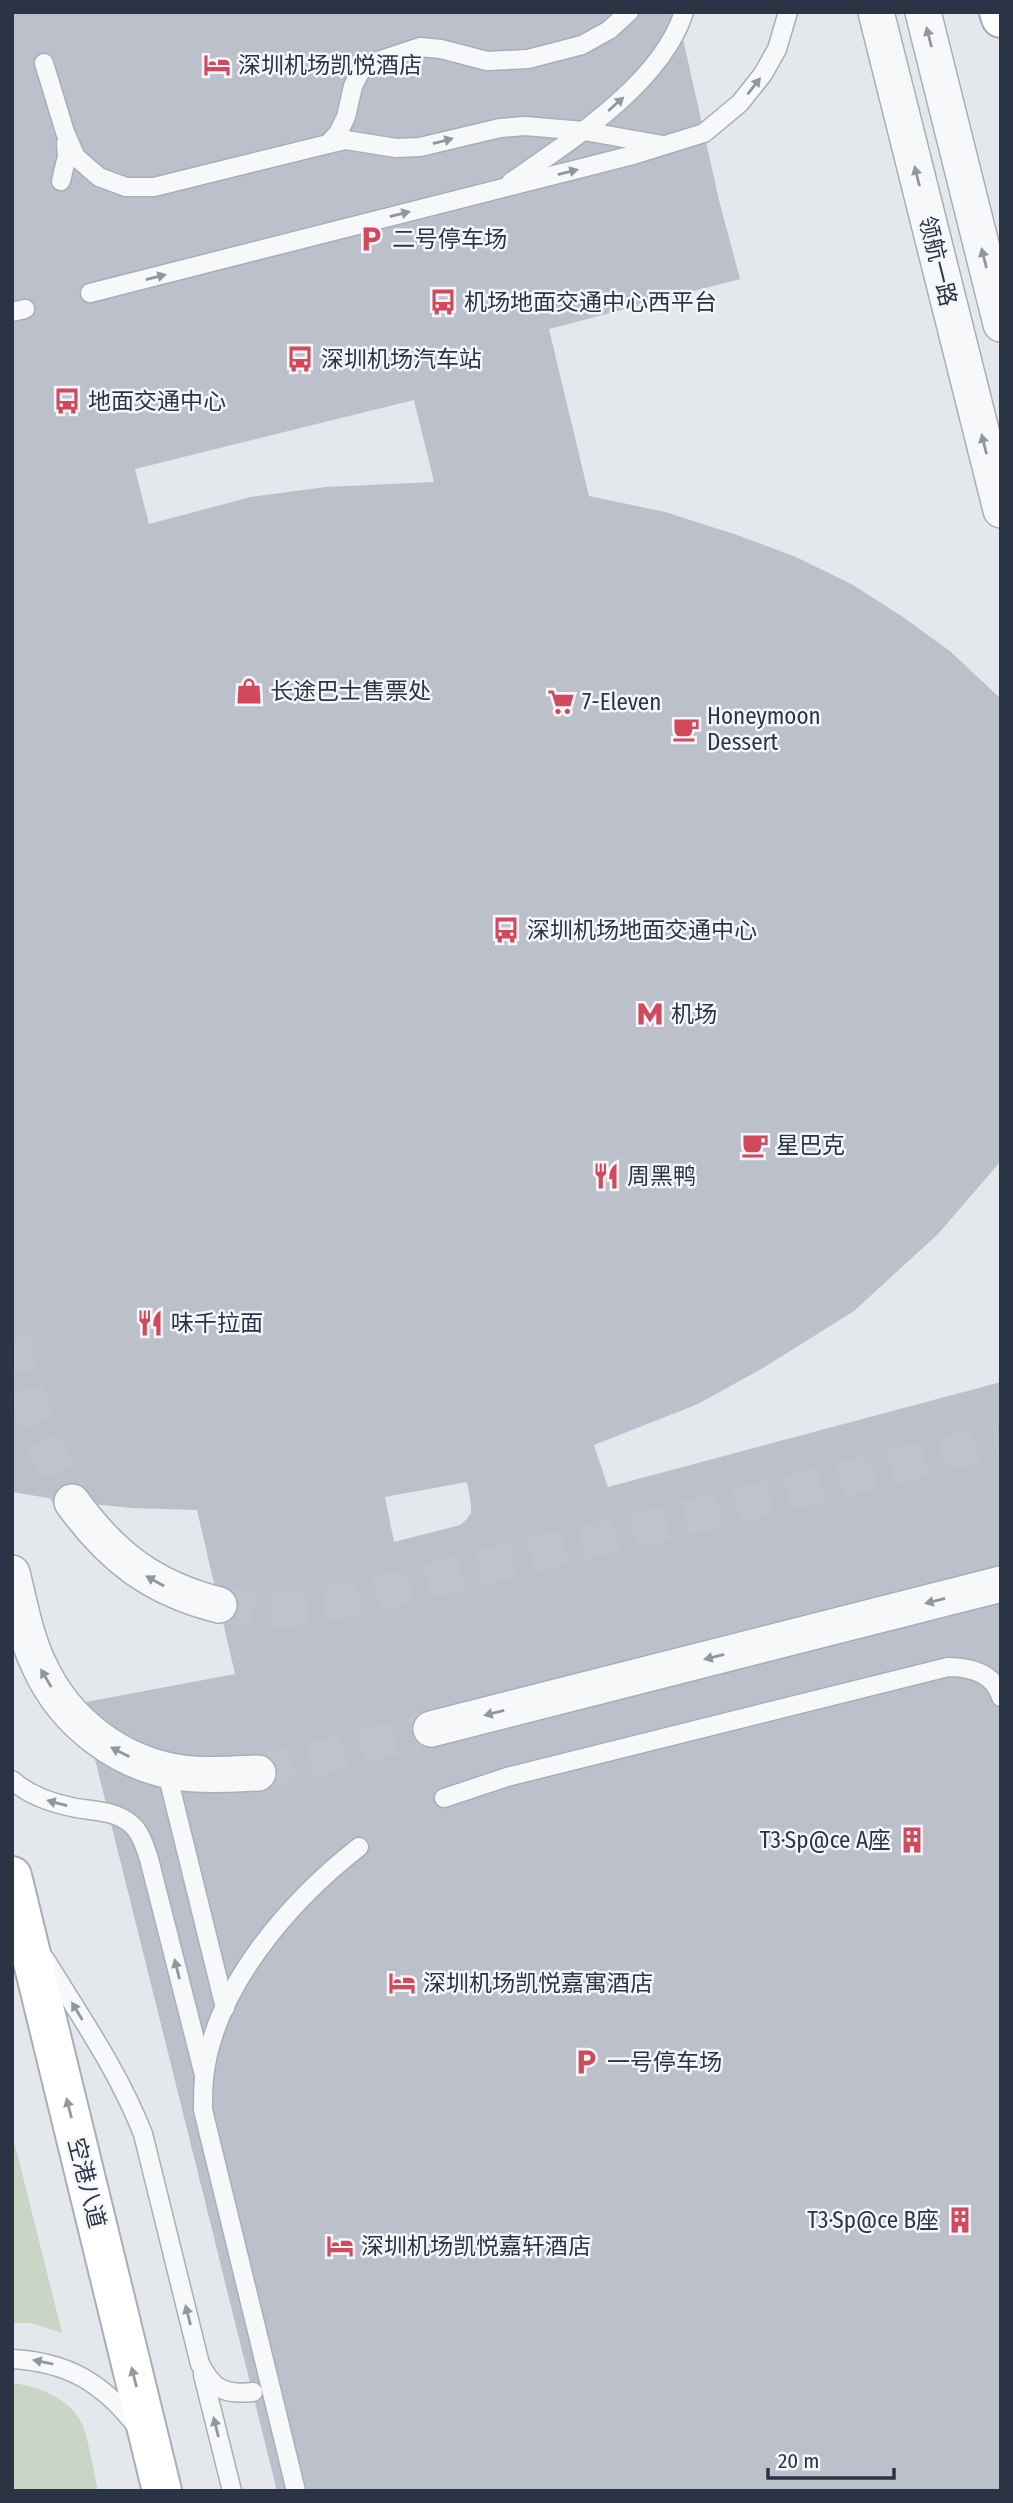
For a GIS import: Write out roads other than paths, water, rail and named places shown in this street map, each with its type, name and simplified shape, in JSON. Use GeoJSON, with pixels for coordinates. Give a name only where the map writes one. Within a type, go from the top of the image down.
{"type":"FeatureCollection","features":[{"type":"Feature","properties":{"kind":"street","name":"领航一路"},"geometry":{"type":"LineString","coordinates":[[876,12],[1001,510]]}},
{"type":"Feature","properties":{"kind":"street"},"geometry":{"type":"LineString","coordinates":[[923,12],[1001,324]]}},
{"type":"Feature","properties":{"kind":"street"},"geometry":{"type":"LineString","coordinates":[[999,12],[1001,18]]}},
{"type":"Feature","properties":{"kind":"street"},"geometry":{"type":"LineString","coordinates":[[72,1502],[93,1531],[135,1570],[178,1593],[219,1605]]}},
{"type":"Feature","properties":{"kind":"street"},"geometry":{"type":"LineString","coordinates":[[12,1573],[27,1635],[38,1665],[67,1710],[88,1731],[129,1757],[166,1769],[208,1775],[258,1773]]}},
{"type":"Feature","properties":{"kind":"street"},"geometry":{"type":"LineString","coordinates":[[431,1729],[1001,1584]]}},
{"type":"Feature","properties":{"kind":"street","name":"空港八道"},"geometry":{"type":"LineString","coordinates":[[12,1876],[162,2491]]}},
{"type":"Feature","properties":{"kind":"lane"},"geometry":{"type":"LineString","coordinates":[[328,144],[338,133],[360,72],[372,63],[420,47],[442,49],[487,61],[528,60],[582,45],[609,30],[629,12]]}},
{"type":"Feature","properties":{"kind":"lane"},"geometry":{"type":"LineString","coordinates":[[90,293],[668,146],[704,133],[740,103],[763,74],[776,49],[788,12]]}},
{"type":"Feature","properties":{"kind":"lane"},"geometry":{"type":"LineString","coordinates":[[502,188],[584,131],[620,101],[654,64],[682,19]]}},
{"type":"Feature","properties":{"kind":"lane"},"geometry":{"type":"LineString","coordinates":[[44,63],[65,132],[76,157],[99,177],[126,187],[154,187],[346,141],[396,148],[420,147],[500,128],[525,126],[584,131],[668,146]]}},
{"type":"Feature","properties":{"kind":"lane"},"geometry":{"type":"LineString","coordinates":[[61,181],[67,156],[65,132]]}},
{"type":"Feature","properties":{"kind":"lane"},"geometry":{"type":"LineString","coordinates":[[444,1798],[506,1777],[948,1667],[968,1667],[986,1676],[999,1690],[1001,1697]]}},
{"type":"Feature","properties":{"kind":"lane"},"geometry":{"type":"LineString","coordinates":[[166,1769],[226,2008]]}},
{"type":"Feature","properties":{"kind":"lane"},"geometry":{"type":"LineString","coordinates":[[12,1780],[37,1797],[115,1815],[137,1830],[149,1858],[204,2077]]}},
{"type":"Feature","properties":{"kind":"lane"},"geometry":{"type":"LineString","coordinates":[[296,2491],[203,2110],[204,2077],[213,2039],[248,1966],[279,1923],[328,1871],[359,1847]]}},
{"type":"Feature","properties":{"kind":"lane"},"geometry":{"type":"LineString","coordinates":[[25,1926],[131,2103],[143,2134],[232,2491]]}},
{"type":"Feature","properties":{"kind":"lane"},"geometry":{"type":"LineString","coordinates":[[12,2359],[36,2360],[62,2367],[86,2378],[107,2393],[151,2447]]}},
{"type":"Feature","properties":{"kind":"lane"},"geometry":{"type":"LineString","coordinates":[[200,2364],[216,2387],[228,2392],[253,2392]]}},
{"type":"Feature","properties":{"kind":"tunnel"},"geometry":{"type":"LineString","coordinates":[[12,1339],[37,1422],[72,1502]]}},
{"type":"Feature","properties":{"kind":"tunnel"},"geometry":{"type":"LineString","coordinates":[[219,1605],[274,1611],[328,1605],[1001,1441]]}},
{"type":"Feature","properties":{"kind":"tunnel"},"geometry":{"type":"LineString","coordinates":[[258,1773],[431,1729]]}},
{"type":"Feature","properties":{"kind":"place","name":"深圳机场凯悦酒店"},"geometry":{"type":"Point","coordinates":[217,65]}},
{"type":"Feature","properties":{"kind":"place","name":"二号停车场"},"geometry":{"type":"Point","coordinates":[371,239]}},
{"type":"Feature","properties":{"kind":"place","name":"机场地面交通中心西平台"},"geometry":{"type":"Point","coordinates":[443,302]}},
{"type":"Feature","properties":{"kind":"place","name":"深圳机场汽车站"},"geometry":{"type":"Point","coordinates":[300,359]}},
{"type":"Feature","properties":{"kind":"place","name":"地面交通中心"},"geometry":{"type":"Point","coordinates":[67,401]}},
{"type":"Feature","properties":{"kind":"place","name":"长途巴士售票处"},"geometry":{"type":"Point","coordinates":[249,691]}},
{"type":"Feature","properties":{"kind":"place","name":"7-Eleven"},"geometry":{"type":"Point","coordinates":[561,702]}},
{"type":"Feature","properties":{"kind":"place","name":"Honeymoon Dessert"},"geometry":{"type":"Point","coordinates":[686,729]}},
{"type":"Feature","properties":{"kind":"place","name":"深圳机场地面交通中心"},"geometry":{"type":"Point","coordinates":[506,930]}},
{"type":"Feature","properties":{"kind":"place","name":"机场"},"geometry":{"type":"Point","coordinates":[650,1014]}},
{"type":"Feature","properties":{"kind":"place","name":"星巴克"},"geometry":{"type":"Point","coordinates":[755,1145]}},
{"type":"Feature","properties":{"kind":"place","name":"周黑鸭"},"geometry":{"type":"Point","coordinates":[606,1176]}},
{"type":"Feature","properties":{"kind":"place","name":"味千拉面"},"geometry":{"type":"Point","coordinates":[150,1323]}},
{"type":"Feature","properties":{"kind":"place","name":"T3·Sp@ce A座"},"geometry":{"type":"Point","coordinates":[912,1840]}},
{"type":"Feature","properties":{"kind":"place","name":"深圳机场凯悦嘉寓酒店"},"geometry":{"type":"Point","coordinates":[402,1983]}},
{"type":"Feature","properties":{"kind":"place","name":"一号停车场"},"geometry":{"type":"Point","coordinates":[586,2062]}},
{"type":"Feature","properties":{"kind":"place","name":"T3·Sp@ce B座"},"geometry":{"type":"Point","coordinates":[960,2220]}},
{"type":"Feature","properties":{"kind":"place","name":"深圳机场凯悦嘉轩酒店"},"geometry":{"type":"Point","coordinates":[340,2246]}}]}
